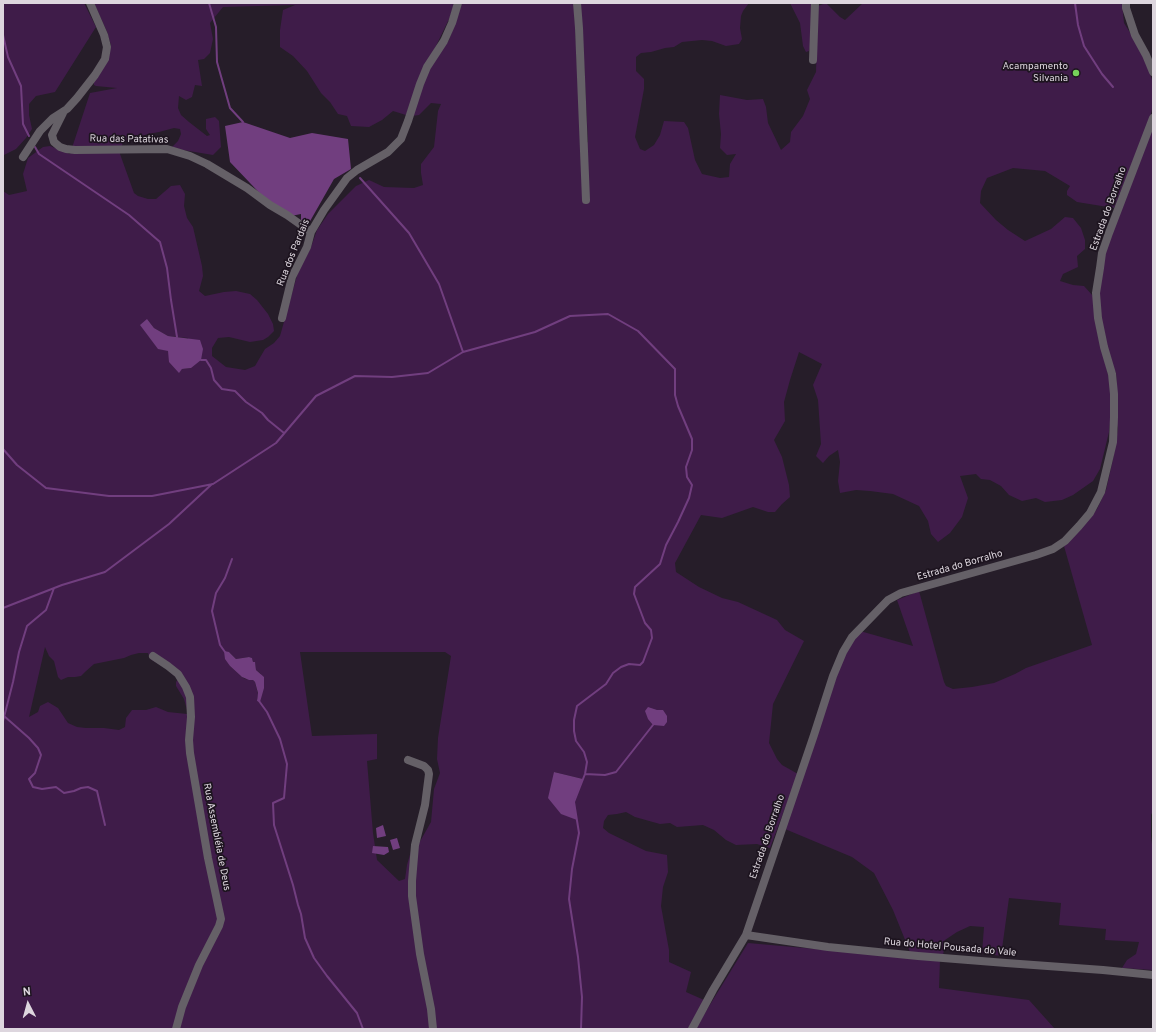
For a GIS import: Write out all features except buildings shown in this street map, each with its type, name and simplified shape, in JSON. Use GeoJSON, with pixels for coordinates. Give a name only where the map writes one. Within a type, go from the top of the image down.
{"type":"FeatureCollection","features":[{"type":"Feature","properties":{"kind":"street"},"geometry":{"type":"LineString","coordinates":[[23,157],[45,126],[53,118],[63,113],[75,101],[103,63],[107,47],[104,35],[90,3]]}},
{"type":"Feature","properties":{"kind":"street","name":"Rua dos Pardais"},"geometry":{"type":"LineString","coordinates":[[282,318],[292,277],[307,247],[311,232],[324,210],[347,178],[357,170],[388,152],[401,139],[427,67],[444,41],[452,23],[458,3]]}},
{"type":"Feature","properties":{"kind":"street"},"geometry":{"type":"LineString","coordinates":[[577,3],[586,200]]}},
{"type":"Feature","properties":{"kind":"street"},"geometry":{"type":"LineString","coordinates":[[813,60],[815,3]]}},
{"type":"Feature","properties":{"kind":"street"},"geometry":{"type":"LineString","coordinates":[[1126,3],[1126,8],[1135,35],[1153,72]]}},
{"type":"Feature","properties":{"kind":"street","name":"Rua das Patativas"},"geometry":{"type":"LineString","coordinates":[[63,113],[52,135],[54,142],[60,147],[75,150],[167,149],[190,156],[207,164],[247,188],[311,232]]}},
{"type":"Feature","properties":{"kind":"street","name":"Estrada do Borralho"},"geometry":{"type":"LineString","coordinates":[[692,1029],[713,990],[746,935],[833,676],[843,652],[852,637],[888,600],[901,593],[1053,549],[1065,541],[1090,513],[1101,492],[1113,442],[1114,394],[1112,374],[1104,347],[1098,318],[1096,293],[1102,253],[1153,118]]}},
{"type":"Feature","properties":{"kind":"street","name":"Rua Assembléia de Deus"},"geometry":{"type":"LineString","coordinates":[[153,656],[178,674],[190,697],[190,753],[208,858],[221,919],[219,926],[199,965],[182,1007],[176,1029]]}},
{"type":"Feature","properties":{"kind":"street"},"geometry":{"type":"LineString","coordinates":[[408,760],[426,768],[429,774],[425,805],[413,862],[412,888],[420,954],[431,1009],[433,1029]]}},
{"type":"Feature","properties":{"kind":"street","name":"Rua do Hotel Pousada do Vale"},"geometry":{"type":"LineString","coordinates":[[746,935],[828,947],[1153,975]]}},
{"type":"Feature","properties":{"kind":"shaded area"},"geometry":{"type":"Polygon","coordinates":[[[3,3],[84,3],[96,27],[55,92],[36,96],[29,104],[29,115],[32,129],[16,149],[3,157],[3,3]]]}},
{"type":"Feature","properties":{"kind":"shaded area"},"geometry":{"type":"Polygon","coordinates":[[[94,3],[454,3],[450,17],[419,81],[406,115],[393,111],[382,120],[369,127],[351,126],[347,116],[338,114],[330,102],[321,93],[307,71],[293,56],[280,47],[280,30],[283,10],[295,5],[223,7],[210,23],[213,39],[210,53],[204,59],[198,60],[202,86],[195,85],[192,97],[186,100],[179,96],[178,108],[181,115],[207,136],[210,135],[206,129],[206,119],[215,117],[219,121],[221,147],[213,155],[171,148],[178,141],[181,134],[180,129],[174,128],[123,142],[120,154],[134,193],[148,199],[156,199],[171,186],[180,185],[185,194],[184,206],[187,218],[193,227],[202,266],[203,276],[199,291],[205,296],[236,291],[250,294],[268,314],[273,324],[274,331],[268,337],[263,340],[250,342],[229,337],[218,338],[212,348],[212,356],[226,367],[245,370],[255,366],[265,349],[274,343],[280,336],[298,272],[311,247],[317,230],[328,214],[356,186],[369,180],[384,187],[414,188],[423,185],[421,164],[434,147],[438,111],[441,104],[431,103],[419,115],[412,116],[428,70],[449,40],[462,3],[574,3],[581,146],[588,142],[580,3],[749,3],[741,16],[740,28],[742,39],[739,44],[726,46],[712,41],[702,40],[682,42],[674,47],[641,53],[636,57],[636,71],[644,79],[644,89],[635,137],[640,149],[645,151],[654,145],[660,135],[664,121],[684,122],[688,128],[695,160],[702,174],[720,178],[729,177],[730,164],[736,154],[727,155],[720,148],[720,95],[747,100],[763,99],[766,107],[768,123],[781,150],[790,142],[791,132],[803,116],[810,99],[807,90],[816,72],[818,6],[826,3],[845,20],[863,3],[1122,3],[1124,23],[1147,65],[1152,80],[1153,105],[1144,134],[1114,208],[1077,202],[1067,195],[1067,191],[1070,186],[1045,171],[1013,168],[987,178],[981,191],[980,203],[996,220],[1025,241],[1051,229],[1065,217],[1073,218],[1081,228],[1085,240],[1085,249],[1077,256],[1078,267],[1063,274],[1060,281],[1073,285],[1084,286],[1093,296],[1097,331],[1110,382],[1111,414],[1109,432],[1100,469],[1093,481],[1073,495],[1062,500],[1045,502],[1036,498],[1022,501],[1009,495],[1001,486],[990,480],[981,479],[976,474],[960,476],[968,498],[962,517],[950,533],[938,542],[931,534],[928,521],[919,506],[893,494],[856,490],[840,493],[838,481],[840,462],[838,450],[829,456],[823,463],[816,456],[821,444],[818,400],[813,385],[822,364],[799,352],[784,402],[785,421],[774,440],[782,457],[789,485],[790,497],[775,512],[768,512],[753,507],[722,518],[701,515],[675,563],[676,572],[699,587],[722,598],[738,602],[777,620],[785,630],[804,641],[773,704],[769,743],[777,759],[782,765],[798,774],[770,848],[757,844],[736,845],[726,840],[714,830],[703,825],[677,827],[670,823],[660,824],[635,817],[626,812],[608,815],[604,821],[603,828],[609,833],[646,851],[667,855],[668,872],[663,887],[661,906],[669,950],[669,962],[691,972],[686,992],[704,1000],[690,1029],[3,1029],[3,191],[9,195],[27,191],[23,174],[28,158],[43,147],[50,146],[70,154],[90,93],[117,88],[94,85],[94,81],[109,55],[111,45],[108,34],[94,3]],[[147,319],[168,351],[179,372],[182,369],[191,368],[188,338],[168,336],[154,328],[147,319]],[[45,647],[29,717],[38,712],[40,706],[48,702],[58,708],[68,723],[77,727],[119,730],[125,727],[126,718],[132,710],[146,710],[156,707],[168,712],[187,714],[187,710],[184,699],[176,686],[178,679],[164,667],[150,659],[148,653],[139,653],[124,658],[94,664],[81,676],[68,677],[61,680],[58,677],[54,661],[49,656],[45,647]],[[229,652],[230,666],[242,677],[255,682],[258,694],[257,699],[260,701],[261,674],[256,670],[255,663],[253,662],[252,658],[236,659],[229,652]],[[300,652],[312,736],[377,734],[377,759],[367,761],[373,833],[377,860],[399,881],[405,879],[411,851],[418,845],[431,822],[434,789],[440,773],[437,759],[438,738],[451,656],[445,652],[300,652]],[[554,772],[576,820],[574,802],[583,779],[554,772]]]}},
{"type":"Feature","properties":{"kind":"shaded area"},"geometry":{"type":"Polygon","coordinates":[[[790,3],[811,3],[811,43],[809,51],[806,52],[803,46],[800,23],[790,3]]]}},
{"type":"Feature","properties":{"kind":"shaded area"},"geometry":{"type":"Polygon","coordinates":[[[243,122],[290,138],[312,133],[348,139],[351,169],[334,179],[309,223],[301,220],[301,214],[291,216],[270,204],[230,162],[225,126],[243,122]]]}},
{"type":"Feature","properties":{"kind":"shaded area"},"geometry":{"type":"Polygon","coordinates":[[[1153,125],[1153,811],[1151,815],[1151,836],[1153,844],[1153,970],[1122,968],[1127,960],[1136,954],[1139,942],[1105,940],[1106,929],[1059,925],[1061,903],[1009,898],[1001,956],[982,953],[984,927],[970,926],[945,940],[943,956],[910,952],[893,910],[874,873],[852,857],[785,829],[839,669],[848,649],[860,631],[913,646],[897,600],[919,591],[944,682],[946,686],[953,689],[994,683],[1026,668],[1092,645],[1064,546],[1097,509],[1106,490],[1113,459],[1118,428],[1116,373],[1103,334],[1099,295],[1106,247],[1153,125]]]}},
{"type":"Feature","properties":{"kind":"shaded area"},"geometry":{"type":"Polygon","coordinates":[[[147,319],[154,328],[168,336],[200,340],[203,349],[201,360],[191,368],[182,369],[179,373],[169,362],[168,351],[158,349],[140,325],[147,319]]]}},
{"type":"Feature","properties":{"kind":"shaded area"},"geometry":{"type":"Polygon","coordinates":[[[224,651],[229,652],[236,659],[249,657],[252,658],[253,662],[255,662],[256,670],[264,677],[264,688],[260,702],[257,701],[258,693],[255,682],[242,677],[230,666],[225,659],[224,651]]]}},
{"type":"Feature","properties":{"kind":"shaded area"},"geometry":{"type":"Polygon","coordinates":[[[648,707],[663,710],[667,716],[667,722],[664,726],[653,725],[648,719],[645,711],[648,707]]]}},
{"type":"Feature","properties":{"kind":"shaded area"},"geometry":{"type":"Polygon","coordinates":[[[554,772],[583,779],[574,801],[577,820],[561,814],[548,798],[554,772]]]}},
{"type":"Feature","properties":{"kind":"shaded area"},"geometry":{"type":"Polygon","coordinates":[[[383,825],[386,836],[377,838],[376,828],[383,825]]]}},
{"type":"Feature","properties":{"kind":"shaded area"},"geometry":{"type":"Polygon","coordinates":[[[397,838],[400,848],[393,850],[390,840],[397,838]]]}},
{"type":"Feature","properties":{"kind":"shaded area"},"geometry":{"type":"Polygon","coordinates":[[[373,846],[388,847],[389,852],[384,855],[372,853],[373,846]]]}},
{"type":"Feature","properties":{"kind":"shaded area"},"geometry":{"type":"Polygon","coordinates":[[[748,943],[940,960],[939,988],[1029,1000],[1055,1029],[695,1029],[748,943]]]}},
{"type":"Feature","properties":{"kind":"waterway"},"geometry":{"type":"LineString","coordinates":[[209,3],[216,27],[217,62],[230,108],[243,122]]}},
{"type":"Feature","properties":{"kind":"waterway"},"geometry":{"type":"LineString","coordinates":[[1075,3],[1078,25],[1084,46],[1102,74],[1113,87]]}},
{"type":"Feature","properties":{"kind":"waterway"},"geometry":{"type":"LineString","coordinates":[[3,35],[8,57],[21,86],[23,124],[29,136]]}},
{"type":"Feature","properties":{"kind":"waterway"},"geometry":{"type":"LineString","coordinates":[[35,147],[39,154],[129,215],[160,242],[167,268],[177,337]]}},
{"type":"Feature","properties":{"kind":"waterway"},"geometry":{"type":"LineString","coordinates":[[360,178],[409,233],[439,284],[463,352]]}},
{"type":"Feature","properties":{"kind":"waterway"},"geometry":{"type":"LineString","coordinates":[[3,449],[17,465],[46,488],[109,496],[152,496],[213,484],[276,443],[316,396],[355,376],[392,377],[428,373],[463,352],[535,332],[570,316],[608,314],[638,331],[675,369],[675,395],[692,439],[692,450],[686,467],[687,477],[692,485],[689,498],[666,545],[660,564],[635,587],[634,594],[645,623],[651,630],[652,638],[643,662],[640,665],[629,664],[621,667],[613,673],[606,684],[577,706],[574,720],[576,741],[584,752],[587,762],[585,774],[574,802],[579,833],[572,869],[569,899],[578,957],[582,997],[581,1029]]}},
{"type":"Feature","properties":{"kind":"waterway"},"geometry":{"type":"LineString","coordinates":[[201,360],[206,360],[211,368],[214,380],[222,389],[235,391],[284,433]]}},
{"type":"Feature","properties":{"kind":"waterway"},"geometry":{"type":"LineString","coordinates":[[3,608],[62,585],[105,572],[169,524],[212,484]]}},
{"type":"Feature","properties":{"kind":"waterway"},"geometry":{"type":"LineString","coordinates":[[225,652],[220,645],[212,611],[216,593],[225,578],[232,559]]}},
{"type":"Feature","properties":{"kind":"waterway"},"geometry":{"type":"LineString","coordinates":[[3,721],[19,652],[27,626],[46,610],[54,588]]}},
{"type":"Feature","properties":{"kind":"waterway"},"geometry":{"type":"LineString","coordinates":[[259,701],[267,712],[280,739],[287,764],[284,798],[273,803],[274,825],[301,914],[305,938],[314,958],[357,1013],[363,1029]]}},
{"type":"Feature","properties":{"kind":"waterway"},"geometry":{"type":"LineString","coordinates":[[4,716],[29,738],[38,748],[41,755],[35,773],[29,779],[33,787],[42,789],[56,787],[64,793],[88,787],[97,791],[105,825]]}},
{"type":"Feature","properties":{"kind":"waterway"},"geometry":{"type":"LineString","coordinates":[[585,774],[605,775],[616,772],[653,725]]}},
{"type":"Feature","properties":{"kind":"place","name":"Acampamento Silvania"},"geometry":{"type":"Point","coordinates":[1076,73]}}]}
